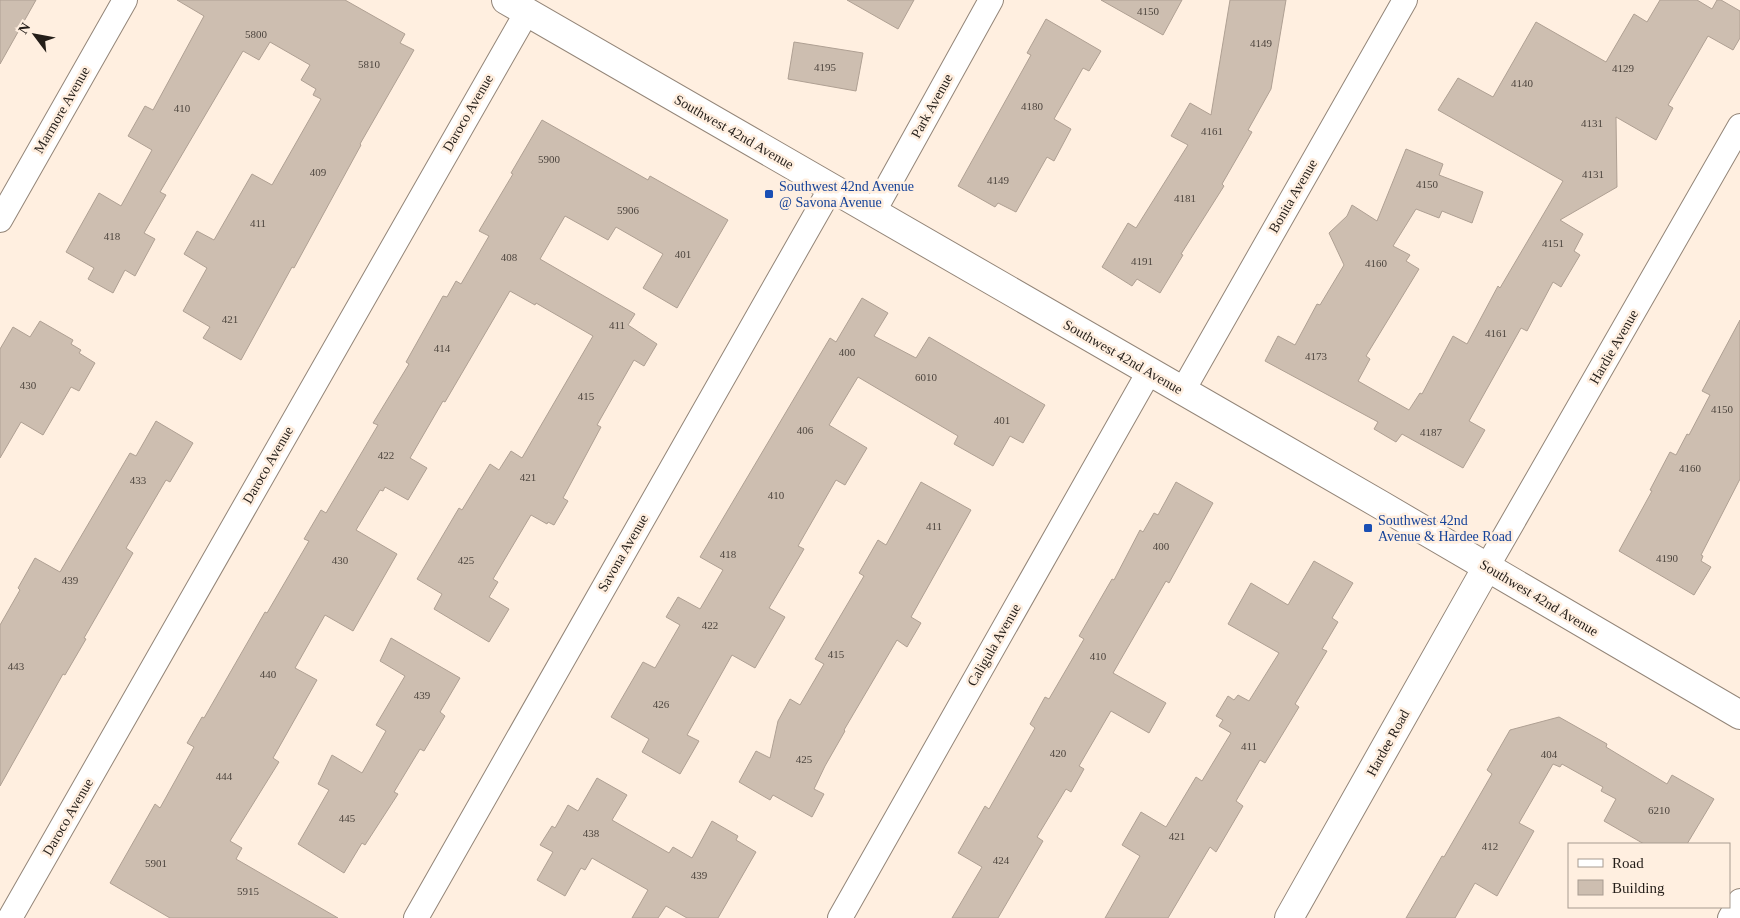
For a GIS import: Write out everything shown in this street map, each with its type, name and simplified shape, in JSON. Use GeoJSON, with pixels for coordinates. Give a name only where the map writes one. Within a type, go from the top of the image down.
{"type":"FeatureCollection","features":[{"type":"Feature","properties":{"kind":"main road","name":"Southwest 42nd Avenue"},"geometry":{"type":"LineString","coordinates":[[517,6],[1487,567],[1740,716]]}},
{"type":"Feature","properties":{"kind":"main road","name":"Hardee Road"},"geometry":{"type":"LineString","coordinates":[[1289,918],[1487,567]]}},
{"type":"Feature","properties":{"kind":"street","name":"Marmore Avenue"},"geometry":{"type":"LineString","coordinates":[[0,220],[125,0]]}},
{"type":"Feature","properties":{"kind":"street","name":"Park Avenue"},"geometry":{"type":"LineString","coordinates":[[873,212],[991,0]]}},
{"type":"Feature","properties":{"kind":"street","name":"Bonita Avenue"},"geometry":{"type":"LineString","coordinates":[[1182,392],[1405,0]]}},
{"type":"Feature","properties":{"kind":"street","name":"Daroco Avenue"},"geometry":{"type":"LineString","coordinates":[[8,918],[517,6]]}},
{"type":"Feature","properties":{"kind":"street","name":"Hardie Avenue"},"geometry":{"type":"LineString","coordinates":[[1487,567],[1740,126]]}},
{"type":"Feature","properties":{"kind":"street","name":"Savona Avenue"},"geometry":{"type":"LineString","coordinates":[[416,918],[831,188]]}},
{"type":"Feature","properties":{"kind":"street","name":"Caligula Avenue"},"geometry":{"type":"LineString","coordinates":[[840,918],[1149,372]]}},
{"type":"Feature","properties":{"kind":"street"},"geometry":{"type":"LineString","coordinates":[[1730,918],[1740,901]]}},
{"type":"Feature","properties":{"kind":"street"},"geometry":{"type":"LineString","coordinates":[[0,914],[8,918]]}},
{"type":"Feature","properties":{"kind":"building"},"geometry":{"type":"Polygon","coordinates":[[[0,0],[36,0],[0,64],[0,0]]]}},
{"type":"Feature","properties":{"kind":"building"},"geometry":{"type":"Polygon","coordinates":[[[177,0],[345,0],[405,34],[400,43],[414,50],[241,360],[203,338],[210,327],[183,311],[207,268],[184,254],[197,231],[214,240],[252,174],[272,185],[321,99],[313,95],[316,89],[301,80],[310,65],[270,42],[259,60],[243,51],[160,192],[166,195],[144,233],[155,239],[135,276],[125,270],[113,293],[88,279],[94,268],[66,252],[99,193],[121,206],[152,150],[128,136],[145,106],[153,110],[204,16],[177,0]]]}},
{"type":"Feature","properties":{"kind":"building"},"geometry":{"type":"Polygon","coordinates":[[[847,0],[914,0],[898,29],[847,0]]]}},
{"type":"Feature","properties":{"kind":"building"},"geometry":{"type":"Polygon","coordinates":[[[1101,0],[1182,0],[1163,35],[1101,0]]]}},
{"type":"Feature","properties":{"kind":"building"},"geometry":{"type":"Polygon","coordinates":[[[1230,0],[1286,0],[1271,89],[1248,130],[1252,132],[1222,184],[1224,186],[1181,254],[1183,255],[1160,293],[1137,279],[1132,286],[1102,267],[1128,223],[1136,228],[1188,145],[1171,136],[1190,103],[1211,115],[1230,0]]]}},
{"type":"Feature","properties":{"kind":"building"},"geometry":{"type":"Polygon","coordinates":[[[1660,0],[1697,0],[1712,9],[1717,0],[1721,0],[1740,11],[1740,38],[1733,50],[1708,36],[1668,105],[1673,108],[1656,140],[1616,117],[1617,187],[1560,220],[1583,234],[1574,251],[1580,255],[1561,287],[1553,282],[1527,331],[1521,328],[1469,421],[1485,430],[1463,468],[1402,434],[1396,442],[1374,429],[1378,422],[1265,361],[1278,336],[1295,345],[1317,304],[1320,305],[1344,265],[1329,233],[1347,216],[1352,205],[1377,221],[1406,149],[1443,164],[1439,175],[1483,192],[1472,223],[1442,211],[1439,218],[1416,209],[1393,246],[1410,255],[1406,261],[1419,269],[1366,356],[1370,359],[1358,381],[1409,410],[1420,393],[1422,394],[1453,336],[1467,344],[1498,286],[1500,288],[1563,181],[1438,110],[1458,78],[1493,97],[1536,22],[1606,62],[1634,14],[1647,22],[1660,0]]]}},
{"type":"Feature","properties":{"kind":"building"},"geometry":{"type":"Polygon","coordinates":[[[1046,19],[1101,51],[1089,71],[1083,68],[1054,119],[1071,129],[1054,161],[1047,157],[1016,212],[998,203],[995,207],[958,186],[1031,55],[1027,53],[1046,19]]]}},
{"type":"Feature","properties":{"kind":"building"},"geometry":{"type":"Polygon","coordinates":[[[794,42],[863,53],[856,91],[788,79],[794,42]]]}},
{"type":"Feature","properties":{"kind":"building"},"geometry":{"type":"Polygon","coordinates":[[[542,120],[648,180],[650,176],[728,220],[677,308],[643,288],[663,254],[616,227],[608,240],[565,216],[540,259],[635,314],[628,325],[657,344],[644,366],[634,360],[597,425],[601,427],[563,498],[568,501],[554,525],[548,522],[547,524],[531,515],[493,579],[498,582],[489,597],[509,609],[489,642],[434,609],[442,594],[417,579],[459,508],[462,510],[490,464],[499,470],[511,451],[522,458],[593,336],[536,303],[535,305],[510,291],[410,458],[427,468],[408,500],[385,487],[383,491],[380,490],[356,530],[397,554],[353,631],[325,615],[295,668],[317,680],[273,758],[279,762],[230,841],[242,848],[236,859],[338,918],[170,918],[110,883],[155,804],[160,808],[194,747],[187,743],[202,717],[204,718],[265,612],[267,613],[309,541],[304,539],[321,510],[326,513],[378,425],[373,423],[409,364],[406,362],[443,296],[447,297],[456,281],[461,284],[489,236],[479,231],[542,120]]]}},
{"type":"Feature","properties":{"kind":"building"},"geometry":{"type":"Polygon","coordinates":[[[862,298],[888,313],[874,336],[916,358],[929,337],[1045,405],[1023,443],[1010,436],[993,466],[954,444],[958,436],[858,377],[829,425],[867,448],[845,485],[836,480],[798,546],[804,549],[769,608],[785,617],[755,668],[732,655],[687,735],[699,741],[680,774],[642,752],[649,739],[611,717],[643,662],[655,668],[680,625],[666,617],[678,597],[700,609],[723,570],[700,557],[830,338],[836,342],[862,298]]]}},
{"type":"Feature","properties":{"kind":"building"},"geometry":{"type":"Polygon","coordinates":[[[1740,320],[1740,479],[1701,555],[1703,556],[1701,561],[1711,567],[1694,595],[1619,551],[1652,491],[1650,490],[1670,452],[1676,455],[1710,395],[1702,391],[1740,320]]]}},
{"type":"Feature","properties":{"kind":"building"},"geometry":{"type":"Polygon","coordinates":[[[40,321],[73,340],[71,344],[81,350],[79,353],[95,363],[79,391],[71,387],[43,435],[21,422],[0,458],[0,349],[13,327],[30,337],[40,321]]]}},
{"type":"Feature","properties":{"kind":"building"},"geometry":{"type":"Polygon","coordinates":[[[156,421],[193,443],[170,482],[166,480],[126,548],[133,553],[84,638],[86,639],[65,675],[63,674],[0,786],[0,625],[20,590],[18,588],[35,558],[60,572],[130,453],[136,456],[156,421]]]}},
{"type":"Feature","properties":{"kind":"building"},"geometry":{"type":"Polygon","coordinates":[[[921,482],[971,510],[911,617],[921,623],[907,647],[897,640],[825,766],[814,789],[824,794],[812,817],[773,795],[770,800],[739,782],[756,751],[770,758],[778,721],[790,699],[800,705],[824,664],[815,659],[864,576],[859,573],[878,540],[886,545],[921,482]]]}},
{"type":"Feature","properties":{"kind":"building"},"geometry":{"type":"Polygon","coordinates":[[[1176,482],[1213,503],[1169,583],[1166,581],[1113,673],[1166,703],[1149,733],[1111,711],[1079,766],[1084,769],[1071,792],[1066,789],[1037,837],[1043,841],[998,918],[952,918],[982,867],[958,853],[985,806],[989,809],[1035,728],[1030,724],[1045,697],[1049,699],[1084,639],[1079,636],[1112,579],[1114,580],[1140,530],[1143,532],[1154,513],[1158,515],[1176,482]]]}},
{"type":"Feature","properties":{"kind":"building"},"geometry":{"type":"Polygon","coordinates":[[[1314,561],[1353,583],[1332,618],[1338,622],[1322,649],[1327,651],[1295,704],[1299,707],[1265,763],[1260,760],[1236,801],[1243,806],[1216,852],[1210,847],[1168,918],[1105,918],[1140,856],[1122,845],[1141,812],[1166,827],[1196,777],[1202,781],[1231,733],[1219,726],[1223,720],[1216,716],[1228,696],[1234,700],[1238,695],[1249,701],[1279,653],[1228,624],[1251,583],[1288,605],[1314,561]]]}},
{"type":"Feature","properties":{"kind":"building"},"geometry":{"type":"Polygon","coordinates":[[[391,638],[460,678],[440,712],[445,716],[424,751],[420,749],[394,792],[398,794],[365,845],[362,843],[344,873],[298,844],[329,790],[318,784],[332,755],[362,773],[386,731],[376,725],[405,676],[380,661],[391,638]]]}},
{"type":"Feature","properties":{"kind":"building"},"geometry":{"type":"Polygon","coordinates":[[[1559,717],[1607,744],[1606,747],[1667,784],[1672,775],[1714,799],[1688,843],[1642,843],[1604,821],[1616,799],[1601,791],[1603,787],[1562,764],[1560,767],[1553,764],[1519,823],[1534,831],[1497,896],[1475,883],[1455,918],[1406,918],[1492,774],[1487,770],[1510,730],[1559,717]]]}},
{"type":"Feature","properties":{"kind":"building"},"geometry":{"type":"Polygon","coordinates":[[[597,778],[627,795],[612,820],[669,853],[673,847],[692,858],[712,821],[738,836],[736,840],[756,852],[718,918],[687,918],[666,906],[658,918],[632,918],[648,890],[592,858],[585,870],[581,868],[565,896],[537,880],[553,852],[540,845],[552,826],[555,828],[568,805],[578,811],[597,778]]]}},
{"type":"Feature","properties":{"kind":"place","name":"Southwest 42nd Avenue @ Savona Avenue"},"geometry":{"type":"Point","coordinates":[769,194]}},
{"type":"Feature","properties":{"kind":"place","name":"Southwest 42nd Avenue & Hardee Road"},"geometry":{"type":"Point","coordinates":[1368,528]}}]}
